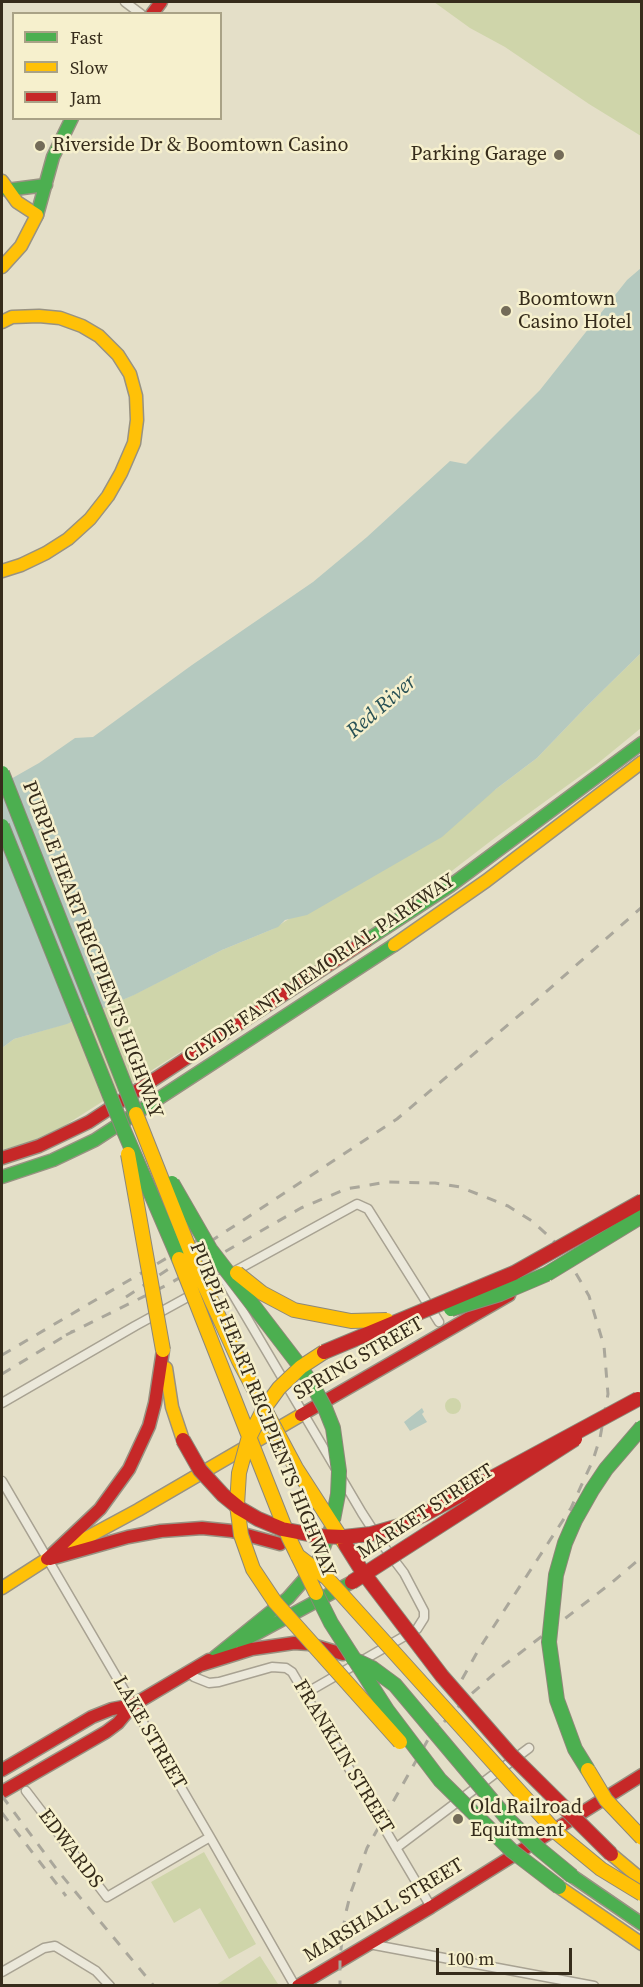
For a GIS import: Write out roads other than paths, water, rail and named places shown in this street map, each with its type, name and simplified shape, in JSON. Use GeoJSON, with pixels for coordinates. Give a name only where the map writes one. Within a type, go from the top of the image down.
{"type":"FeatureCollection","features":[{"type":"Feature","properties":{"kind":"main road"},"geometry":{"type":"LineString","coordinates":[[2,267],[21,246],[37,214],[56,149],[71,120]]}},
{"type":"Feature","properties":{"kind":"main road"},"geometry":{"type":"LineString","coordinates":[[4,185],[46,185]]}},
{"type":"Feature","properties":{"kind":"main road"},"geometry":{"type":"LineString","coordinates":[[4,185],[21,206],[37,214]]}},
{"type":"Feature","properties":{"kind":"main road"},"geometry":{"type":"LineString","coordinates":[[2,322],[12,317],[60,318],[82,326],[99,336],[118,355],[130,374],[136,396],[137,420],[134,443],[121,473],[108,496],[90,519],[68,539],[46,553],[2,571]]}},
{"type":"Feature","properties":{"kind":"main road","name":"CLYDE FANT MEMORIAL PARKWAY"},"geometry":{"type":"LineString","coordinates":[[2,1158],[39,1146],[89,1122],[250,1018],[450,886],[642,743]]}},
{"type":"Feature","properties":{"kind":"main road","name":"CLYDE FANT MEMORIAL PARKWAY"},"geometry":{"type":"LineString","coordinates":[[2,1177],[53,1160],[95,1140],[361,968],[486,881],[642,762]]}},
{"type":"Feature","properties":{"kind":"main road","name":"PURPLE HEART RECIPIENTS HIGHWAY"},"geometry":{"type":"LineString","coordinates":[[2,773],[198,1271],[239,1361],[296,1468],[341,1541],[417,1644],[471,1711],[541,1786],[611,1854],[642,1880]]}},
{"type":"Feature","properties":{"kind":"main road","name":"PURPLE HEART RECIPIENTS HIGHWAY"},"geometry":{"type":"LineString","coordinates":[[2,826],[124,1131],[187,1278],[289,1538],[331,1623],[359,1670],[440,1780],[512,1851],[559,1887],[642,1944]]}},
{"type":"Feature","properties":{"kind":"main road"},"geometry":{"type":"LineString","coordinates":[[141,1129],[210,1249],[312,1384],[333,1428],[339,1471],[338,1494],[333,1520],[320,1558],[288,1598],[215,1657]]}},
{"type":"Feature","properties":{"kind":"main road"},"geometry":{"type":"LineString","coordinates":[[124,1131],[172,1407],[183,1440],[200,1470],[223,1495],[258,1519],[291,1531],[318,1536],[344,1537],[371,1534],[399,1526],[640,1398]]}},
{"type":"Feature","properties":{"kind":"main road"},"geometry":{"type":"LineString","coordinates":[[440,1780],[411,1754],[275,1602],[253,1569],[241,1535],[237,1505],[239,1473],[248,1440],[263,1410],[279,1388],[322,1352],[514,1273],[642,1201]]}},
{"type":"Feature","properties":{"kind":"main road","name":"SPRING STREET"},"geometry":{"type":"LineString","coordinates":[[2,1588],[47,1559],[138,1510],[547,1274],[642,1216]]}},
{"type":"Feature","properties":{"kind":"main road"},"geometry":{"type":"LineString","coordinates":[[197,1225],[234,1270],[250,1285],[294,1310],[333,1319],[374,1321],[434,1314],[500,1294],[547,1274]]}},
{"type":"Feature","properties":{"kind":"main road"},"geometry":{"type":"LineString","coordinates":[[47,1559],[100,1509],[129,1469],[149,1426],[155,1404],[163,1350]]}},
{"type":"Feature","properties":{"kind":"main road","name":"MARKET STREET"},"geometry":{"type":"LineString","coordinates":[[2,1792],[106,1732],[118,1723],[133,1705],[188,1672],[352,1582],[640,1398]]}},
{"type":"Feature","properties":{"kind":"main road"},"geometry":{"type":"LineString","coordinates":[[642,1428],[606,1469],[575,1520],[556,1575],[550,1608],[549,1642],[557,1701],[575,1749],[606,1800],[642,1838]]}},
{"type":"Feature","properties":{"kind":"main road"},"geometry":{"type":"LineString","coordinates":[[47,1559],[128,1537],[161,1531],[202,1528],[232,1530],[280,1544],[327,1578],[556,1832],[601,1869],[642,1894]]}},
{"type":"Feature","properties":{"kind":"main road"},"geometry":{"type":"LineString","coordinates":[[201,1665],[252,1649],[294,1643],[309,1644],[342,1654],[372,1668],[395,1685],[506,1817],[538,1848],[572,1876],[642,1924]]}},
{"type":"Feature","properties":{"kind":"main road","name":"MARKET STREET"},"geometry":{"type":"LineString","coordinates":[[2,1770],[92,1716],[122,1706],[133,1705]]}},
{"type":"Feature","properties":{"kind":"main road","name":"MARSHALL STREET"},"geometry":{"type":"LineString","coordinates":[[296,1986],[431,1907],[642,1775]]}},
{"type":"Feature","properties":{"kind":"street"},"geometry":{"type":"LineString","coordinates":[[125,2],[138,12]]}},
{"type":"Feature","properties":{"kind":"street"},"geometry":{"type":"LineString","coordinates":[[2,1403],[135,1326],[224,1279],[352,1206],[361,1204],[368,1209],[439,1322]]}},
{"type":"Feature","properties":{"kind":"street"},"geometry":{"type":"LineString","coordinates":[[224,1279],[367,1521],[404,1573],[424,1611],[424,1618],[417,1629],[306,1693]]}},
{"type":"Feature","properties":{"kind":"street","name":"LAKE STREET"},"geometry":{"type":"LineString","coordinates":[[2,1481],[296,1986]]}},
{"type":"Feature","properties":{"kind":"street","name":"FRANKLIN STREET"},"geometry":{"type":"LineString","coordinates":[[188,1672],[209,1683],[279,1666],[292,1672],[431,1907]]}},
{"type":"Feature","properties":{"kind":"street"},"geometry":{"type":"LineString","coordinates":[[396,1848],[529,1748]]}},
{"type":"Feature","properties":{"kind":"street","name":"EDWARDS"},"geometry":{"type":"LineString","coordinates":[[26,1791],[107,1898],[210,1837]]}},
{"type":"Feature","properties":{"kind":"street"},"geometry":{"type":"LineString","coordinates":[[368,1944],[594,1986]]}},
{"type":"Feature","properties":{"kind":"street"},"geometry":{"type":"LineString","coordinates":[[2,1972],[44,1948],[59,1947],[96,1971],[110,1986]]}},
{"type":"Feature","properties":{"kind":"water","name":"Red River"},"geometry":{"type":"Polygon","coordinates":[[[641,268],[641,653],[537,758],[496,789],[442,837],[307,915],[285,920],[278,927],[222,950],[134,995],[67,1024],[14,1039],[2,1048],[2,784],[39,763],[75,738],[93,737],[192,665],[313,582],[367,537],[450,461],[466,464],[540,390],[627,280],[641,268]]]}},
{"type":"Feature","properties":{"kind":"water"},"geometry":{"type":"Polygon","coordinates":[[[422,1408],[424,1412],[422,1414],[427,1422],[410,1431],[404,1422],[422,1408]]]}},
{"type":"Feature","properties":{"kind":"railway"},"geometry":{"type":"LineString","coordinates":[[126,1297],[397,1119],[642,907]]}},
{"type":"Feature","properties":{"kind":"railway"},"geometry":{"type":"LineString","coordinates":[[66,1335],[167,1285],[301,1208],[346,1189],[387,1182],[435,1183],[460,1187],[508,1206],[532,1221],[553,1240],[566,1256],[589,1296],[604,1346],[608,1394],[600,1438],[593,1460],[571,1508],[479,1649],[367,1848],[345,1916],[340,1957],[340,1986]]}},
{"type":"Feature","properties":{"kind":"railway"},"geometry":{"type":"LineString","coordinates":[[2,1355],[206,1235]]}},
{"type":"Feature","properties":{"kind":"railway"},"geometry":{"type":"LineString","coordinates":[[2,1374],[73,1331]]}},
{"type":"Feature","properties":{"kind":"railway"},"geometry":{"type":"LineString","coordinates":[[444,1722],[503,1666],[642,1557]]}},
{"type":"Feature","properties":{"kind":"railway"},"geometry":{"type":"LineString","coordinates":[[2,1796],[58,1871],[154,1986]]}},
{"type":"Feature","properties":{"kind":"railway"},"geometry":{"type":"LineString","coordinates":[[2,1813],[66,1896]]}},
{"type":"Feature","properties":{"kind":"place","name":"Riverside Dr & Boomtown Casino"},"geometry":{"type":"Point","coordinates":[40,146]}},
{"type":"Feature","properties":{"kind":"place","name":"Parking Garage"},"geometry":{"type":"Point","coordinates":[559,155]}},
{"type":"Feature","properties":{"kind":"place","name":"Boomtown Casino Hotel"},"geometry":{"type":"Point","coordinates":[506,311]}},
{"type":"Feature","properties":{"kind":"place","name":"Old Railroad Equitment"},"geometry":{"type":"Point","coordinates":[458,1819]}}]}
